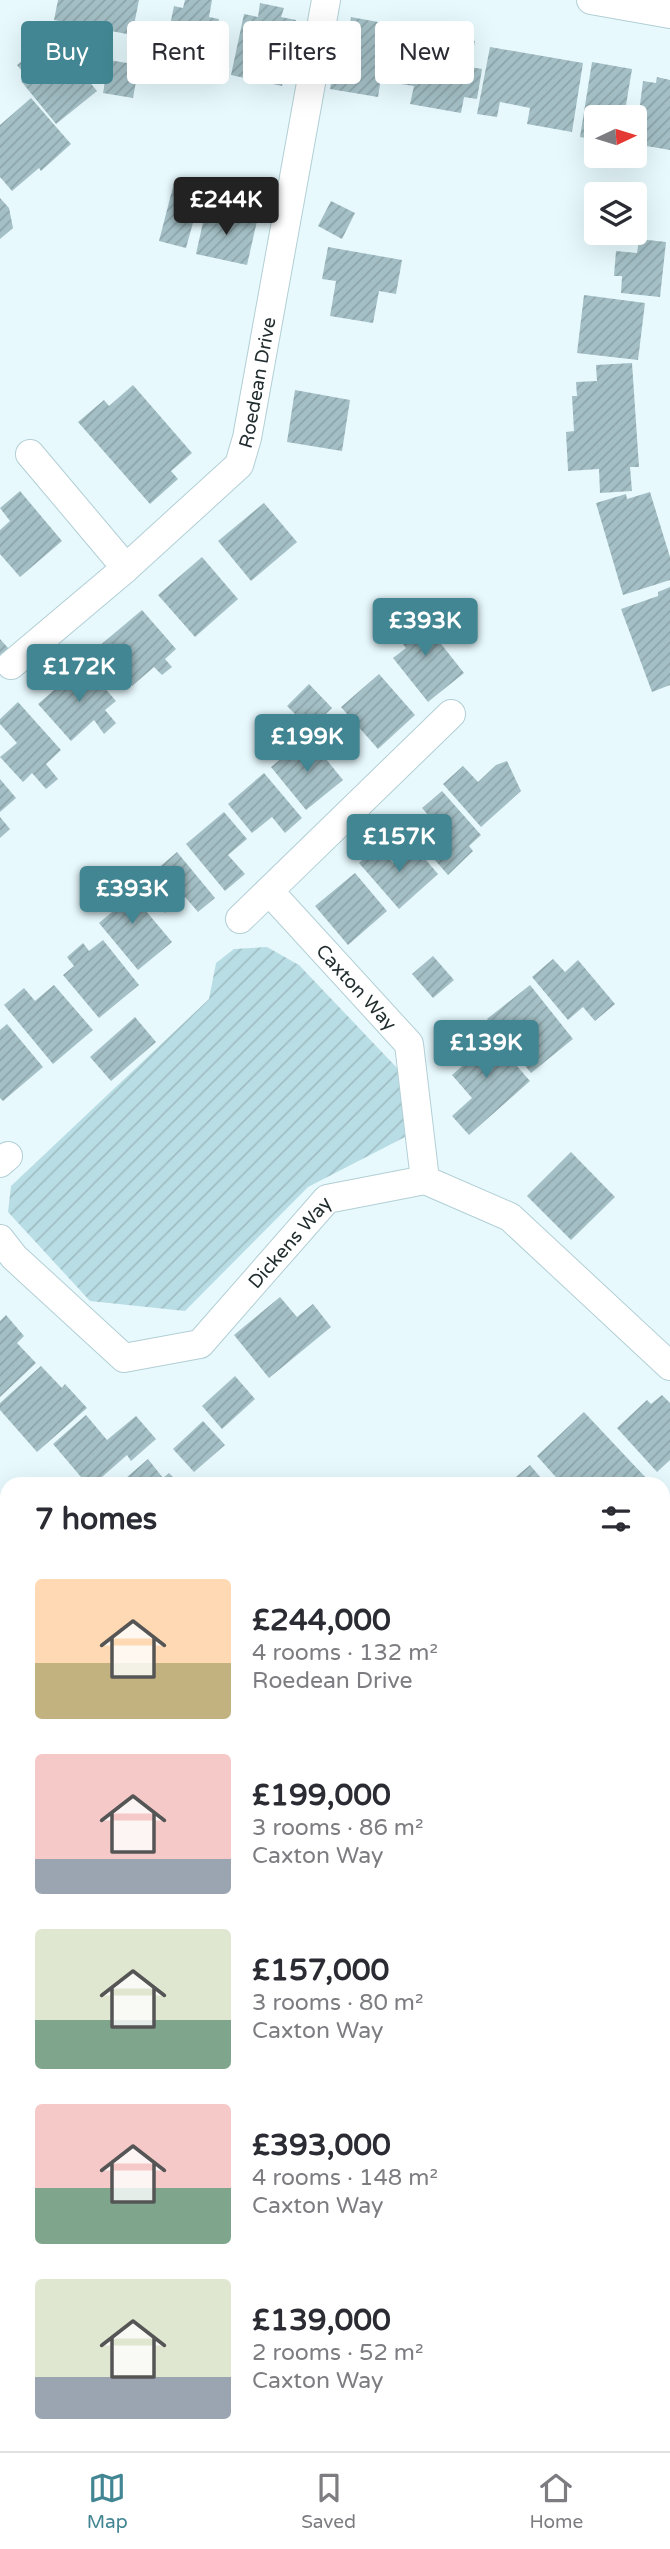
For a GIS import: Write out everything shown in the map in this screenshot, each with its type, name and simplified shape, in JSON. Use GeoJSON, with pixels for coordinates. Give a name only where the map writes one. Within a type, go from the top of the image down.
{"type":"FeatureCollection","features":[{"type":"Feature","properties":{"kind":"street","name":"Roedean Drive"},"geometry":{"type":"LineString","coordinates":[[11,665],[126,568],[239,465],[247,438],[326,0]]}},
{"type":"Feature","properties":{"kind":"street"},"geometry":{"type":"LineString","coordinates":[[590,0],[670,14]]}},
{"type":"Feature","properties":{"kind":"street"},"geometry":{"type":"LineString","coordinates":[[30,454],[126,568]]}},
{"type":"Feature","properties":{"kind":"street"},"geometry":{"type":"LineString","coordinates":[[240,919],[450,714]]}},
{"type":"Feature","properties":{"kind":"street","name":"Caxton Way"},"geometry":{"type":"LineString","coordinates":[[268,891],[409,1044],[425,1180]]}},
{"type":"Feature","properties":{"kind":"street"},"geometry":{"type":"LineString","coordinates":[[425,1180],[510,1217],[670,1366]]}},
{"type":"Feature","properties":{"kind":"street","name":"Dickens Way"},"geometry":{"type":"LineString","coordinates":[[5,1255],[124,1358],[200,1345],[327,1199],[425,1180]]}},
{"type":"Feature","properties":{"kind":"shaded area"},"geometry":{"type":"Polygon","coordinates":[[[267,947],[299,965],[399,1070],[405,1137],[308,1187],[185,1311],[90,1301],[8,1212],[11,1186],[209,999],[216,963],[234,949],[267,947]]]}},
{"type":"Feature","properties":{"kind":"building"},"geometry":{"type":"Polygon","coordinates":[[[58,0],[139,0],[135,21],[127,21],[127,34],[113,31],[113,21],[54,20],[58,0]]]}},
{"type":"Feature","properties":{"kind":"building"},"geometry":{"type":"Polygon","coordinates":[[[185,0],[212,0],[209,17],[219,21],[171,21],[174,6],[183,8],[185,0]]]}},
{"type":"Feature","properties":{"kind":"building"},"geometry":{"type":"Polygon","coordinates":[[[260,3],[284,8],[281,17],[296,20],[243,21],[243,78],[231,75],[244,14],[258,17],[260,3]]]}},
{"type":"Feature","properties":{"kind":"building"},"geometry":{"type":"Polygon","coordinates":[[[351,17],[375,21],[375,84],[380,84],[378,97],[330,89],[331,84],[361,84],[361,21],[350,21],[351,17]]]}},
{"type":"Feature","properties":{"kind":"building"},"geometry":{"type":"Polygon","coordinates":[[[490,47],[583,63],[572,132],[527,124],[530,108],[500,102],[497,117],[477,114],[490,47]]]}},
{"type":"Feature","properties":{"kind":"building"},"geometry":{"type":"Polygon","coordinates":[[[113,61],[127,63],[127,84],[136,84],[133,98],[103,93],[105,84],[113,84],[113,61]]]}},
{"type":"Feature","properties":{"kind":"building"},"geometry":{"type":"Polygon","coordinates":[[[592,62],[632,69],[626,105],[585,105],[592,62]]]}},
{"type":"Feature","properties":{"kind":"building"},"geometry":{"type":"Polygon","coordinates":[[[474,68],[482,69],[477,99],[464,97],[461,113],[410,104],[414,86],[401,84],[474,84],[474,68]]]}},
{"type":"Feature","properties":{"kind":"building"},"geometry":{"type":"Polygon","coordinates":[[[657,77],[670,80],[670,150],[648,146],[648,105],[640,105],[643,81],[656,83],[657,77]]]}},
{"type":"Feature","properties":{"kind":"building"},"geometry":{"type":"Polygon","coordinates":[[[23,84],[91,84],[97,91],[56,124],[23,84]]]}},
{"type":"Feature","properties":{"kind":"building"},"geometry":{"type":"Polygon","coordinates":[[[31,98],[71,144],[41,171],[39,168],[12,191],[0,177],[0,125],[31,98]]]}},
{"type":"Feature","properties":{"kind":"building"},"geometry":{"type":"Polygon","coordinates":[[[584,112],[584,138],[580,137],[584,112]]]}},
{"type":"Feature","properties":{"kind":"building"},"geometry":{"type":"Polygon","coordinates":[[[174,183],[202,190],[186,248],[159,241],[174,183]]]}},
{"type":"Feature","properties":{"kind":"building"},"geometry":{"type":"Polygon","coordinates":[[[0,198],[9,208],[13,228],[0,239],[0,198]]]}},
{"type":"Feature","properties":{"kind":"building"},"geometry":{"type":"Polygon","coordinates":[[[331,201],[355,213],[342,239],[318,226],[331,201]]]}},
{"type":"Feature","properties":{"kind":"building"},"geometry":{"type":"Polygon","coordinates":[[[206,209],[257,221],[247,265],[196,254],[206,209]]]}},
{"type":"Feature","properties":{"kind":"building"},"geometry":{"type":"Polygon","coordinates":[[[647,240],[666,242],[660,297],[621,293],[622,276],[614,276],[616,251],[637,253],[638,245],[647,245],[647,240]]]}},
{"type":"Feature","properties":{"kind":"building"},"geometry":{"type":"Polygon","coordinates":[[[328,247],[402,260],[396,294],[379,291],[373,323],[330,316],[336,281],[322,279],[328,247]]]}},
{"type":"Feature","properties":{"kind":"building"},"geometry":{"type":"Polygon","coordinates":[[[584,295],[645,303],[638,360],[577,353],[584,295]]]}},
{"type":"Feature","properties":{"kind":"building"},"geometry":{"type":"Polygon","coordinates":[[[632,363],[639,467],[630,467],[632,491],[600,493],[599,469],[568,471],[566,432],[574,431],[572,396],[577,396],[576,382],[597,381],[596,365],[632,363]]]}},
{"type":"Feature","properties":{"kind":"building"},"geometry":{"type":"Polygon","coordinates":[[[133,385],[192,453],[171,471],[178,479],[150,504],[78,422],[104,400],[109,406],[133,385]]]}},
{"type":"Feature","properties":{"kind":"building"},"geometry":{"type":"Polygon","coordinates":[[[295,390],[350,400],[342,451],[287,442],[295,390]]]}},
{"type":"Feature","properties":{"kind":"building"},"geometry":{"type":"Polygon","coordinates":[[[20,491],[62,541],[20,577],[0,554],[0,530],[10,521],[0,508],[20,491]]]}},
{"type":"Feature","properties":{"kind":"building"},"geometry":{"type":"Polygon","coordinates":[[[650,492],[670,557],[670,580],[623,595],[596,503],[626,494],[627,499],[650,492]]]}},
{"type":"Feature","properties":{"kind":"building"},"geometry":{"type":"Polygon","coordinates":[[[264,503],[297,542],[251,581],[218,541],[264,503]]]}},
{"type":"Feature","properties":{"kind":"building"},"geometry":{"type":"Polygon","coordinates":[[[202,557],[238,599],[195,637],[158,595],[202,557]]]}},
{"type":"Feature","properties":{"kind":"building"},"geometry":{"type":"Polygon","coordinates":[[[670,587],[670,685],[652,692],[621,609],[658,596],[658,592],[670,587]]]}},
{"type":"Feature","properties":{"kind":"building"},"geometry":{"type":"Polygon","coordinates":[[[142,610],[176,649],[165,659],[172,667],[162,675],[154,667],[132,686],[98,647],[142,610]]]}},
{"type":"Feature","properties":{"kind":"building"},"geometry":{"type":"Polygon","coordinates":[[[415,611],[464,673],[428,702],[393,658],[406,648],[392,630],[415,611]]]}},
{"type":"Feature","properties":{"kind":"building"},"geometry":{"type":"Polygon","coordinates":[[[0,639],[9,649],[0,657],[0,639]]]}},
{"type":"Feature","properties":{"kind":"building"},"geometry":{"type":"Polygon","coordinates":[[[84,664],[116,701],[105,710],[116,723],[104,734],[94,720],[71,741],[38,704],[84,664]]]}},
{"type":"Feature","properties":{"kind":"building"},"geometry":{"type":"Polygon","coordinates":[[[379,674],[415,715],[378,749],[341,707],[379,674]]]}},
{"type":"Feature","properties":{"kind":"building"},"geometry":{"type":"Polygon","coordinates":[[[309,684],[332,708],[310,729],[287,706],[309,684]]]}},
{"type":"Feature","properties":{"kind":"building"},"geometry":{"type":"Polygon","coordinates":[[[18,702],[61,750],[46,764],[58,779],[46,789],[32,773],[23,782],[0,757],[17,743],[0,724],[0,719],[18,702]]]}},
{"type":"Feature","properties":{"kind":"building"},"geometry":{"type":"Polygon","coordinates":[[[308,737],[343,780],[306,810],[271,767],[308,737]]]}},
{"type":"Feature","properties":{"kind":"building"},"geometry":{"type":"Polygon","coordinates":[[[507,761],[521,791],[481,827],[443,784],[463,766],[478,782],[496,765],[507,761]]]}},
{"type":"Feature","properties":{"kind":"building"},"geometry":{"type":"Polygon","coordinates":[[[264,773],[302,818],[285,833],[272,817],[252,833],[228,804],[264,773]]]}},
{"type":"Feature","properties":{"kind":"building"},"geometry":{"type":"Polygon","coordinates":[[[0,779],[16,798],[0,812],[0,779]]]}},
{"type":"Feature","properties":{"kind":"building"},"geometry":{"type":"Polygon","coordinates":[[[442,791],[481,835],[469,846],[473,851],[448,875],[419,842],[437,825],[422,808],[442,791]]]}},
{"type":"Feature","properties":{"kind":"building"},"geometry":{"type":"Polygon","coordinates":[[[224,812],[247,839],[228,855],[245,874],[225,891],[186,844],[224,812]]]}},
{"type":"Feature","properties":{"kind":"building"},"geometry":{"type":"Polygon","coordinates":[[[0,817],[10,829],[0,838],[0,817]]]}},
{"type":"Feature","properties":{"kind":"building"},"geometry":{"type":"Polygon","coordinates":[[[413,845],[438,874],[399,909],[359,863],[379,846],[393,863],[413,845]]]}},
{"type":"Feature","properties":{"kind":"building"},"geometry":{"type":"Polygon","coordinates":[[[177,852],[215,898],[198,912],[185,897],[165,913],[141,883],[177,852]]]}},
{"type":"Feature","properties":{"kind":"building"},"geometry":{"type":"Polygon","coordinates":[[[355,873],[387,911],[348,945],[315,906],[355,873]]]}},
{"type":"Feature","properties":{"kind":"building"},"geometry":{"type":"Polygon","coordinates":[[[119,879],[172,942],[138,970],[99,923],[112,912],[98,896],[119,879]]]}},
{"type":"Feature","properties":{"kind":"building"},"geometry":{"type":"Polygon","coordinates":[[[103,940],[139,985],[99,1018],[63,975],[74,966],[67,957],[83,943],[89,951],[103,940]]]}},
{"type":"Feature","properties":{"kind":"building"},"geometry":{"type":"Polygon","coordinates":[[[433,956],[454,980],[433,998],[412,974],[433,956]]]}},
{"type":"Feature","properties":{"kind":"building"},"geometry":{"type":"Polygon","coordinates":[[[553,959],[565,972],[578,960],[615,1004],[595,1021],[583,1007],[568,1020],[532,977],[553,959]]]}},
{"type":"Feature","properties":{"kind":"building"},"geometry":{"type":"Polygon","coordinates":[[[54,985],[93,1030],[53,1064],[4,1005],[24,988],[35,1001],[54,985]]]}},
{"type":"Feature","properties":{"kind":"building"},"geometry":{"type":"Polygon","coordinates":[[[530,985],[573,1039],[531,1073],[487,1019],[530,985]]]}},
{"type":"Feature","properties":{"kind":"building"},"geometry":{"type":"Polygon","coordinates":[[[135,1017],[156,1042],[111,1081],[90,1057],[135,1017]]]}},
{"type":"Feature","properties":{"kind":"building"},"geometry":{"type":"Polygon","coordinates":[[[7,1024],[43,1067],[3,1101],[0,1098],[0,1030],[7,1024]]]}},
{"type":"Feature","properties":{"kind":"building"},"geometry":{"type":"Polygon","coordinates":[[[484,1028],[530,1081],[469,1135],[452,1116],[472,1098],[452,1075],[467,1062],[457,1052],[484,1028]]]}},
{"type":"Feature","properties":{"kind":"building"},"geometry":{"type":"Polygon","coordinates":[[[571,1152],[615,1197],[571,1240],[527,1196],[571,1152]]]}},
{"type":"Feature","properties":{"kind":"building"},"geometry":{"type":"Polygon","coordinates":[[[280,1297],[297,1317],[313,1304],[331,1327],[269,1378],[234,1335],[280,1297]]]}},
{"type":"Feature","properties":{"kind":"building"},"geometry":{"type":"Polygon","coordinates":[[[6,1315],[24,1336],[17,1343],[36,1363],[0,1397],[0,1321],[6,1315]]]}},
{"type":"Feature","properties":{"kind":"building"},"geometry":{"type":"Polygon","coordinates":[[[41,1366],[62,1388],[65,1384],[87,1408],[37,1452],[0,1410],[0,1403],[41,1366]]]}},
{"type":"Feature","properties":{"kind":"building"},"geometry":{"type":"Polygon","coordinates":[[[235,1376],[255,1399],[222,1429],[202,1406],[235,1376]]]}},
{"type":"Feature","properties":{"kind":"building"},"geometry":{"type":"Polygon","coordinates":[[[662,1395],[670,1403],[670,1460],[657,1472],[617,1428],[647,1400],[651,1404],[662,1395]]]}},
{"type":"Feature","properties":{"kind":"building"},"geometry":{"type":"Polygon","coordinates":[[[584,1412],[645,1477],[556,1477],[537,1456],[584,1412]]]}},
{"type":"Feature","properties":{"kind":"building"},"geometry":{"type":"Polygon","coordinates":[[[86,1415],[107,1440],[136,1416],[156,1439],[131,1461],[127,1455],[102,1477],[81,1477],[53,1444],[86,1415]]]}},
{"type":"Feature","properties":{"kind":"building"},"geometry":{"type":"Polygon","coordinates":[[[203,1421],[225,1445],[194,1472],[173,1449],[203,1421]]]}},
{"type":"Feature","properties":{"kind":"building"},"geometry":{"type":"Polygon","coordinates":[[[148,1459],[162,1477],[127,1477],[148,1459]]]}},
{"type":"Feature","properties":{"kind":"building"},"geometry":{"type":"Polygon","coordinates":[[[530,1465],[540,1477],[516,1477],[530,1465]]]}}]}
